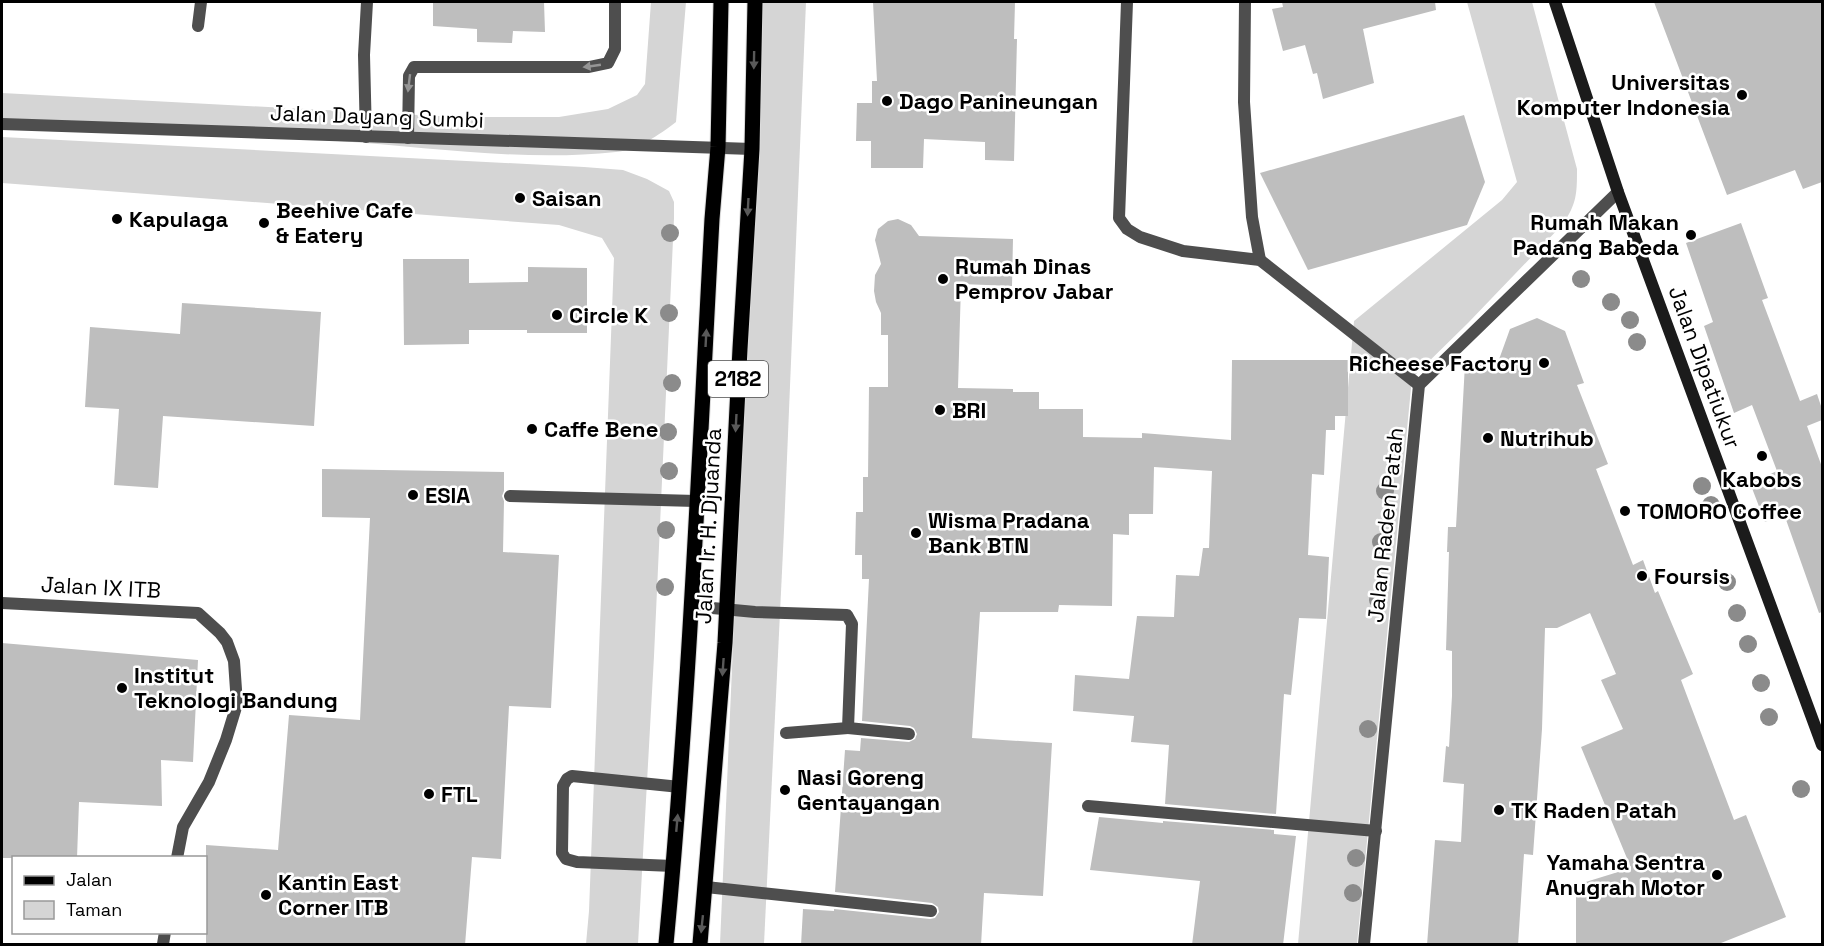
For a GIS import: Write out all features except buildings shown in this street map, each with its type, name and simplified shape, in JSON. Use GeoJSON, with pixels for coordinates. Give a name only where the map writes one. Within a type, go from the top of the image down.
{"type":"FeatureCollection","features":[{"type":"Feature","properties":{"kind":"main road","name":"Jalan Ir. H. Djuanda"},"geometry":{"type":"LineString","coordinates":[[666,945],[680,787],[718,147],[721,2]]}},
{"type":"Feature","properties":{"kind":"main road","name":"Jalan Ir. H. Djuanda"},"geometry":{"type":"LineString","coordinates":[[700,945],[726,609],[752,148],[755,2]]}},
{"type":"Feature","properties":{"kind":"main road","name":"Jalan Dipatiukur"},"geometry":{"type":"LineString","coordinates":[[1555,2],[1618,192],[1822,745]]}},
{"type":"Feature","properties":{"kind":"street"},"geometry":{"type":"LineString","coordinates":[[198,26],[201,2]]}},
{"type":"Feature","properties":{"kind":"street"},"geometry":{"type":"LineString","coordinates":[[366,136],[364,55],[367,2]]}},
{"type":"Feature","properties":{"kind":"street"},"geometry":{"type":"LineString","coordinates":[[408,138],[409,76],[414,67],[588,67],[608,63],[615,49],[615,2]]}},
{"type":"Feature","properties":{"kind":"street"},"geometry":{"type":"LineString","coordinates":[[1127,2],[1119,218],[1127,229],[1140,237],[1183,251],[1260,260],[1419,385],[1618,192]]}},
{"type":"Feature","properties":{"kind":"street"},"geometry":{"type":"LineString","coordinates":[[1245,2],[1244,102],[1252,217],[1260,260]]}},
{"type":"Feature","properties":{"kind":"street","name":"Jalan Dayang Sumbi"},"geometry":{"type":"LineString","coordinates":[[2,124],[752,148]]}},
{"type":"Feature","properties":{"kind":"street","name":"Jalan Raden Patah"},"geometry":{"type":"LineString","coordinates":[[1364,945],[1419,385]]}},
{"type":"Feature","properties":{"kind":"street"},"geometry":{"type":"LineString","coordinates":[[510,496],[696,501]]}},
{"type":"Feature","properties":{"kind":"street","name":"Jalan IX ITB"},"geometry":{"type":"LineString","coordinates":[[2,603],[198,613],[227,642],[234,661],[237,704],[226,740],[209,782],[183,826],[177,856]]}},
{"type":"Feature","properties":{"kind":"street"},"geometry":{"type":"LineString","coordinates":[[691,606],[847,615],[852,624],[848,728]]}},
{"type":"Feature","properties":{"kind":"street"},"geometry":{"type":"LineString","coordinates":[[786,733],[848,728],[909,734]]}},
{"type":"Feature","properties":{"kind":"street"},"geometry":{"type":"LineString","coordinates":[[673,866],[576,862],[566,859],[562,853],[563,786],[567,778],[572,776],[680,787]]}},
{"type":"Feature","properties":{"kind":"street"},"geometry":{"type":"LineString","coordinates":[[1088,806],[1376,831]]}},
{"type":"Feature","properties":{"kind":"street"},"geometry":{"type":"LineString","coordinates":[[706,886],[931,910]]}},
{"type":"Feature","properties":{"kind":"green space"},"geometry":{"type":"Polygon","coordinates":[[[651,2],[686,2],[676,122],[648,141],[624,151],[581,155],[512,154],[254,136],[2,124],[2,93],[457,117],[559,117],[608,109],[637,95],[645,84],[651,2]]]}},
{"type":"Feature","properties":{"kind":"green space"},"geometry":{"type":"Polygon","coordinates":[[[761,2],[806,2],[784,530],[764,944],[720,944],[761,2]]]}},
{"type":"Feature","properties":{"kind":"green space"},"geometry":{"type":"Polygon","coordinates":[[[1467,2],[1532,2],[1577,169],[1575,198],[1563,224],[1412,378],[1357,944],[1298,944],[1354,321],[1502,200],[1517,182],[1467,2]]]}},
{"type":"Feature","properties":{"kind":"green space"},"geometry":{"type":"Polygon","coordinates":[[[2,137],[623,170],[669,191],[674,202],[674,218],[638,944],[586,944],[614,258],[602,238],[559,225],[2,183],[2,137]]]}},
{"type":"Feature","properties":{"kind":"place","name":"Universitas Komputer Indonesia"},"geometry":{"type":"Point","coordinates":[1742,95]}},
{"type":"Feature","properties":{"kind":"place","name":"Dago Panineungan"},"geometry":{"type":"Point","coordinates":[887,101]}},
{"type":"Feature","properties":{"kind":"place","name":"Saisan"},"geometry":{"type":"Point","coordinates":[520,198]}},
{"type":"Feature","properties":{"kind":"place","name":"Kapulaga"},"geometry":{"type":"Point","coordinates":[117,219]}},
{"type":"Feature","properties":{"kind":"place","name":"Beehive Cafe & Eatery"},"geometry":{"type":"Point","coordinates":[264,223]}},
{"type":"Feature","properties":{"kind":"place","name":"Rumah Makan Padang Babeda"},"geometry":{"type":"Point","coordinates":[1691,235]}},
{"type":"Feature","properties":{"kind":"place","name":"Rumah Dinas Pemprov Jabar"},"geometry":{"type":"Point","coordinates":[943,279]}},
{"type":"Feature","properties":{"kind":"place","name":"Circle K"},"geometry":{"type":"Point","coordinates":[557,315]}},
{"type":"Feature","properties":{"kind":"place","name":"Richeese Factory"},"geometry":{"type":"Point","coordinates":[1544,363]}},
{"type":"Feature","properties":{"kind":"place","name":"BRI"},"geometry":{"type":"Point","coordinates":[940,410]}},
{"type":"Feature","properties":{"kind":"place","name":"Caffe Bene"},"geometry":{"type":"Point","coordinates":[532,429]}},
{"type":"Feature","properties":{"kind":"place","name":"Nutrihub"},"geometry":{"type":"Point","coordinates":[1488,438]}},
{"type":"Feature","properties":{"kind":"place","name":"Kabobs"},"geometry":{"type":"Point","coordinates":[1762,456]}},
{"type":"Feature","properties":{"kind":"place","name":"ESIA"},"geometry":{"type":"Point","coordinates":[413,495]}},
{"type":"Feature","properties":{"kind":"place","name":"TOMORO Coffee"},"geometry":{"type":"Point","coordinates":[1625,511]}},
{"type":"Feature","properties":{"kind":"place","name":"Wisma Pradana Bank BTN"},"geometry":{"type":"Point","coordinates":[916,533]}},
{"type":"Feature","properties":{"kind":"place","name":"Foursis"},"geometry":{"type":"Point","coordinates":[1642,576]}},
{"type":"Feature","properties":{"kind":"place","name":"Institut Teknologi Bandung"},"geometry":{"type":"Point","coordinates":[122,688]}},
{"type":"Feature","properties":{"kind":"place","name":"Nasi Goreng Gentayangan"},"geometry":{"type":"Point","coordinates":[785,790]}},
{"type":"Feature","properties":{"kind":"place","name":"FTL"},"geometry":{"type":"Point","coordinates":[429,794]}},
{"type":"Feature","properties":{"kind":"place","name":"TK Raden Patah"},"geometry":{"type":"Point","coordinates":[1499,810]}},
{"type":"Feature","properties":{"kind":"place","name":"Yamaha Sentra Anugrah Motor"},"geometry":{"type":"Point","coordinates":[1717,875]}},
{"type":"Feature","properties":{"kind":"place","name":"Kantin East Corner ITB"},"geometry":{"type":"Point","coordinates":[266,895]}}]}
